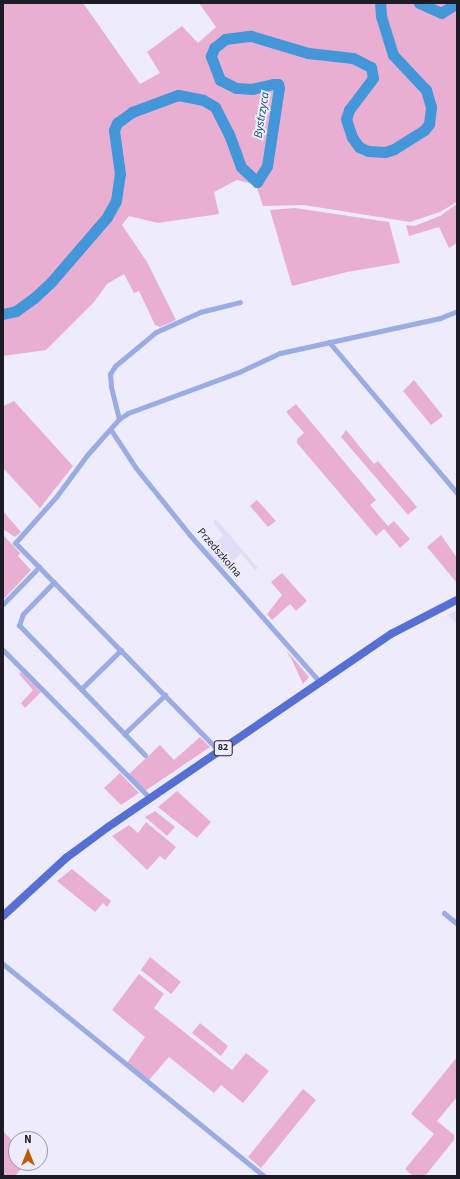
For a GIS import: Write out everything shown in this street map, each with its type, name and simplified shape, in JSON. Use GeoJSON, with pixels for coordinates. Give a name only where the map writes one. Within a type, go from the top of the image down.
{"type":"FeatureCollection","features":[{"type":"Feature","properties":{"kind":"main road","name":"82"},"geometry":{"type":"LineString","coordinates":[[3,916],[66,858],[150,798],[391,634],[457,600]]}},
{"type":"Feature","properties":{"kind":"street"},"geometry":{"type":"LineString","coordinates":[[119,419],[111,386],[110,374],[115,366],[156,332],[200,312],[240,302]]}},
{"type":"Feature","properties":{"kind":"street"},"geometry":{"type":"LineString","coordinates":[[219,751],[15,542],[119,419],[143,407],[239,372],[275,355],[440,318],[457,311]]}},
{"type":"Feature","properties":{"kind":"street"},"geometry":{"type":"LineString","coordinates":[[329,342],[457,493]]}},
{"type":"Feature","properties":{"kind":"street","name":"Przedszkolna"},"geometry":{"type":"LineString","coordinates":[[111,430],[136,468],[189,534],[320,682]]}},
{"type":"Feature","properties":{"kind":"street"},"geometry":{"type":"LineString","coordinates":[[3,604],[39,567]]}},
{"type":"Feature","properties":{"kind":"street"},"geometry":{"type":"LineString","coordinates":[[54,582],[23,614],[19,625],[146,755]]}},
{"type":"Feature","properties":{"kind":"street"},"geometry":{"type":"LineString","coordinates":[[3,650],[150,798]]}},
{"type":"Feature","properties":{"kind":"street"},"geometry":{"type":"LineString","coordinates":[[80,689],[121,650]]}},
{"type":"Feature","properties":{"kind":"street"},"geometry":{"type":"LineString","coordinates":[[124,734],[165,695]]}},
{"type":"Feature","properties":{"kind":"street"},"geometry":{"type":"LineString","coordinates":[[444,913],[457,924]]}},
{"type":"Feature","properties":{"kind":"street"},"geometry":{"type":"LineString","coordinates":[[3,964],[264,1176]]}},
{"type":"Feature","properties":{"kind":"shaded area"},"geometry":{"type":"Polygon","coordinates":[[[3,3],[83,3],[140,84],[160,73],[147,52],[182,26],[198,43],[216,27],[199,3],[457,3],[457,202],[440,212],[410,222],[304,205],[263,206],[256,185],[237,180],[214,192],[219,214],[158,223],[129,216],[122,225],[147,262],[176,320],[160,327],[155,325],[139,291],[134,293],[124,274],[107,284],[94,302],[46,350],[3,356],[3,3]]]}},
{"type":"Feature","properties":{"kind":"shaded area"},"geometry":{"type":"Polygon","coordinates":[[[457,204],[457,243],[449,248],[439,227],[409,236],[406,225],[414,226],[440,216],[457,204]]]}},
{"type":"Feature","properties":{"kind":"shaded area"},"geometry":{"type":"Polygon","coordinates":[[[295,208],[389,222],[400,263],[347,272],[292,286],[270,210],[295,208]]]}},
{"type":"Feature","properties":{"kind":"shaded area"},"geometry":{"type":"Polygon","coordinates":[[[414,380],[443,416],[431,425],[403,391],[414,380]]]}},
{"type":"Feature","properties":{"kind":"shaded area"},"geometry":{"type":"Polygon","coordinates":[[[14,401],[73,466],[40,508],[3,468],[3,406],[14,401]]]}},
{"type":"Feature","properties":{"kind":"shaded area"},"geometry":{"type":"Polygon","coordinates":[[[296,404],[376,500],[370,505],[388,526],[394,521],[410,539],[400,548],[384,529],[376,536],[297,443],[297,439],[304,433],[286,412],[296,404]]]}},
{"type":"Feature","properties":{"kind":"shaded area"},"geometry":{"type":"Polygon","coordinates":[[[346,430],[374,464],[378,461],[417,507],[408,515],[341,437],[346,430]]]}},
{"type":"Feature","properties":{"kind":"shaded area"},"geometry":{"type":"Polygon","coordinates":[[[257,500],[276,521],[268,527],[250,506],[257,500]]]}},
{"type":"Feature","properties":{"kind":"shaded area"},"geometry":{"type":"Polygon","coordinates":[[[3,511],[21,532],[15,537],[3,529],[3,511]]]}},
{"type":"Feature","properties":{"kind":"shaded area"},"geometry":{"type":"Polygon","coordinates":[[[216,519],[258,568],[255,570],[241,554],[224,569],[207,550],[223,535],[213,522],[216,519]]]}},
{"type":"Feature","properties":{"kind":"shaded area"},"geometry":{"type":"Polygon","coordinates":[[[3,535],[20,553],[18,556],[31,570],[3,600],[3,535]]]}},
{"type":"Feature","properties":{"kind":"shaded area"},"geometry":{"type":"Polygon","coordinates":[[[441,535],[457,558],[457,583],[427,547],[441,535]]]}},
{"type":"Feature","properties":{"kind":"shaded area"},"geometry":{"type":"Polygon","coordinates":[[[282,573],[307,601],[296,611],[290,604],[272,620],[267,614],[282,595],[271,582],[282,573]]]}},
{"type":"Feature","properties":{"kind":"shaded area"},"geometry":{"type":"Polygon","coordinates":[[[457,610],[457,623],[447,615],[457,610]]]}},
{"type":"Feature","properties":{"kind":"shaded area"},"geometry":{"type":"Polygon","coordinates":[[[286,650],[309,677],[303,684],[292,660],[286,650]]]}},
{"type":"Feature","properties":{"kind":"shaded area"},"geometry":{"type":"Polygon","coordinates":[[[21,672],[41,692],[25,708],[21,703],[33,690],[19,674],[21,672]]]}},
{"type":"Feature","properties":{"kind":"shaded area"},"geometry":{"type":"Polygon","coordinates":[[[200,737],[210,747],[145,791],[129,774],[160,745],[174,760],[200,737]]]}},
{"type":"Feature","properties":{"kind":"shaded area"},"geometry":{"type":"Polygon","coordinates":[[[120,773],[139,793],[121,805],[104,788],[120,773]]]}},
{"type":"Feature","properties":{"kind":"shaded area"},"geometry":{"type":"Polygon","coordinates":[[[177,791],[211,822],[197,838],[158,807],[177,791]]]}},
{"type":"Feature","properties":{"kind":"shaded area"},"geometry":{"type":"Polygon","coordinates":[[[155,811],[175,827],[167,836],[145,817],[155,811]]]}},
{"type":"Feature","properties":{"kind":"shaded area"},"geometry":{"type":"Polygon","coordinates":[[[146,822],[176,847],[165,860],[160,856],[147,870],[112,836],[129,825],[138,833],[146,822]]]}},
{"type":"Feature","properties":{"kind":"shaded area"},"geometry":{"type":"Polygon","coordinates":[[[72,869],[111,901],[107,907],[103,903],[95,912],[57,881],[72,869]]]}},
{"type":"Feature","properties":{"kind":"shaded area"},"geometry":{"type":"Polygon","coordinates":[[[150,957],[181,982],[171,994],[141,970],[150,957]]]}},
{"type":"Feature","properties":{"kind":"shaded area"},"geometry":{"type":"Polygon","coordinates":[[[139,974],[164,994],[154,1008],[232,1070],[246,1053],[269,1071],[243,1103],[221,1085],[214,1093],[169,1057],[149,1080],[127,1063],[145,1037],[112,1010],[139,974]]]}},
{"type":"Feature","properties":{"kind":"shaded area"},"geometry":{"type":"Polygon","coordinates":[[[200,1023],[228,1046],[221,1056],[192,1033],[200,1023]]]}},
{"type":"Feature","properties":{"kind":"shaded area"},"geometry":{"type":"Polygon","coordinates":[[[457,1057],[457,1097],[437,1121],[454,1135],[454,1140],[425,1176],[413,1176],[405,1169],[434,1134],[411,1114],[457,1057]]]}},
{"type":"Feature","properties":{"kind":"shaded area"},"geometry":{"type":"Polygon","coordinates":[[[303,1089],[316,1100],[261,1168],[248,1157],[303,1089]]]}},
{"type":"Feature","properties":{"kind":"shaded area"},"geometry":{"type":"Polygon","coordinates":[[[3,1131],[8,1136],[8,1171],[19,1171],[15,1176],[3,1176],[3,1131]]]}},
{"type":"Feature","properties":{"kind":"waterway","name":"Bystrzyca"},"geometry":{"type":"LineString","coordinates":[[3,314],[16,311],[34,298],[52,281],[107,217],[116,201],[120,174],[114,130],[117,123],[132,112],[178,95],[203,100],[215,107],[229,134],[241,167],[257,182],[267,166],[279,88],[278,84],[252,89],[236,88],[220,80],[211,56],[214,48],[225,39],[251,36],[308,53],[353,58],[371,67],[373,78],[349,110],[346,119],[352,137],[359,147],[368,151],[385,152],[394,149],[424,130],[429,124],[431,107],[426,90],[393,55],[381,16],[380,3]]}},
{"type":"Feature","properties":{"kind":"waterway","name":"Bystrzyca"},"geometry":{"type":"LineString","coordinates":[[419,3],[441,13],[457,3]]}}]}
